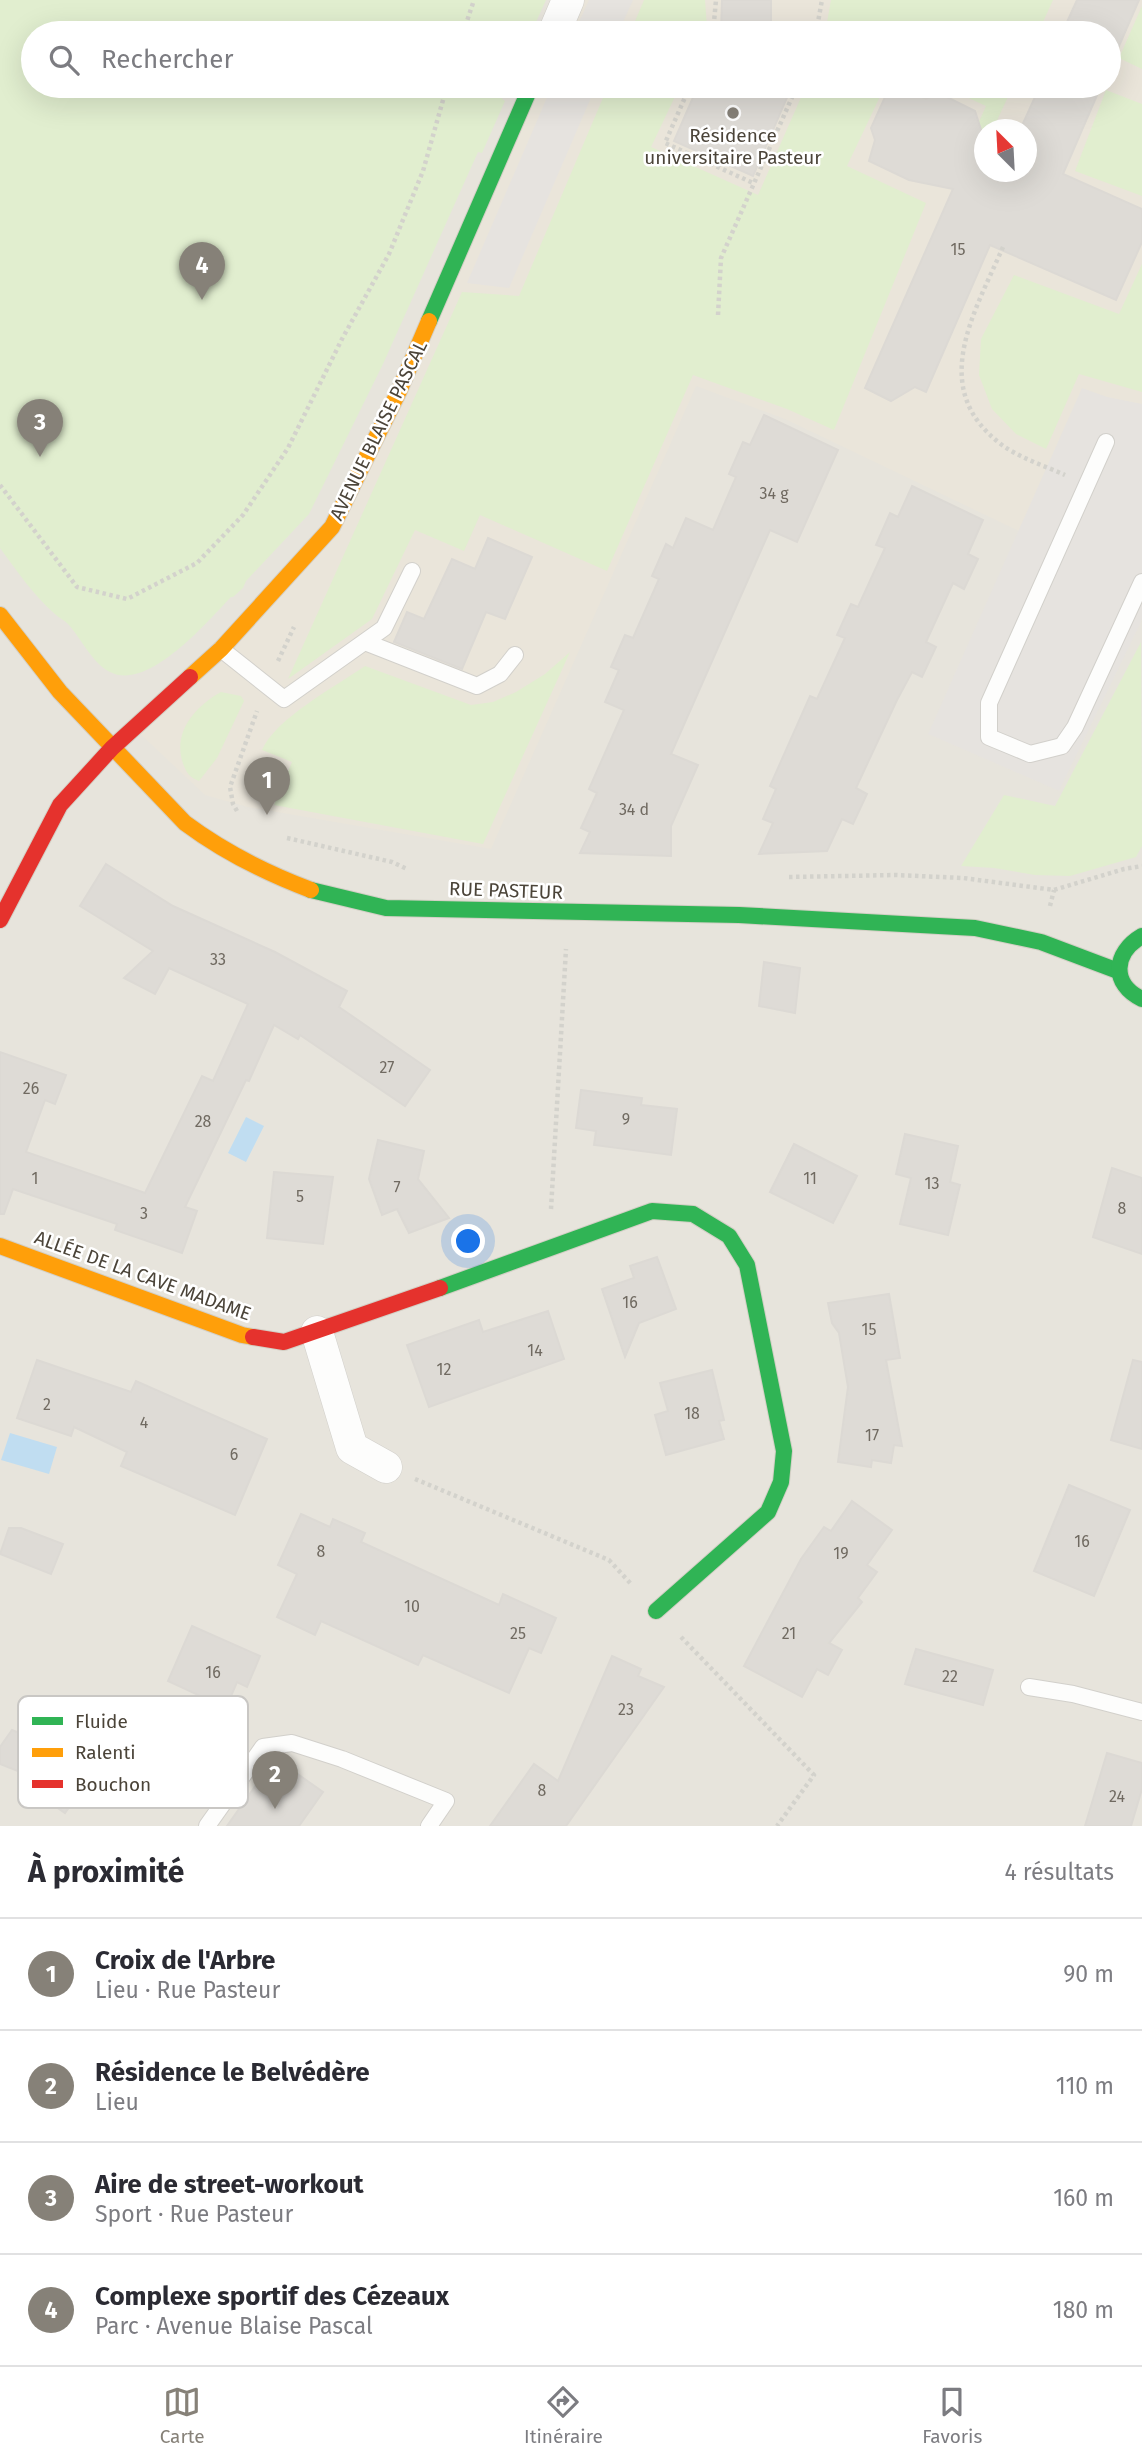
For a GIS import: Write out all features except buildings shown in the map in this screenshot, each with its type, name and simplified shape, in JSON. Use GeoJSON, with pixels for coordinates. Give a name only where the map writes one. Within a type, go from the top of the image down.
{"type":"FeatureCollection","features":[{"type":"Feature","properties":{"kind":"street"},"geometry":{"type":"LineString","coordinates":[[559,21],[568,0]]}},
{"type":"Feature","properties":{"kind":"street","name":"AVENUE BLAISE PASCAL"},"geometry":{"type":"LineString","coordinates":[[0,920],[60,805],[112,748],[221,649],[332,527],[399,391],[526,98]]}},
{"type":"Feature","properties":{"kind":"street","name":"RUE PASTEUR"},"geometry":{"type":"LineString","coordinates":[[0,615],[60,692],[166,805],[205,838],[267,873],[320,894],[386,908],[739,915],[975,928],[1041,942],[1118,971]]}},
{"type":"Feature","properties":{"kind":"street"},"geometry":{"type":"LineString","coordinates":[[1142,936],[1129,943],[1123,951],[1118,971],[1128,991],[1142,999]]}},
{"type":"Feature","properties":{"kind":"street","name":"ALLÉE DE LA CAVE MADAME"},"geometry":{"type":"LineString","coordinates":[[0,1246],[242,1335],[284,1342],[652,1211],[693,1214],[729,1236],[747,1265],[784,1451],[781,1482],[768,1512],[656,1611]]}},
{"type":"Feature","properties":{"kind":"street"},"geometry":{"type":"LineString","coordinates":[[317,1332],[352,1448],[386,1467]]}},
{"type":"Feature","properties":{"kind":"lane"},"geometry":{"type":"LineString","coordinates":[[1106,442],[989,703],[989,737],[1030,754],[1062,746],[1075,727],[1142,582]]}},
{"type":"Feature","properties":{"kind":"lane"},"geometry":{"type":"LineString","coordinates":[[221,649],[284,699],[384,628],[412,571]]}},
{"type":"Feature","properties":{"kind":"lane"},"geometry":{"type":"LineString","coordinates":[[365,642],[477,686],[500,674],[515,655]]}},
{"type":"Feature","properties":{"kind":"lane"},"geometry":{"type":"LineString","coordinates":[[1030,1687],[1073,1694],[1142,1712]]}},
{"type":"Feature","properties":{"kind":"lane"},"geometry":{"type":"LineString","coordinates":[[248,1768],[263,1747],[292,1743],[342,1759],[446,1801],[429,1826]]}},
{"type":"Feature","properties":{"kind":"lane"},"geometry":{"type":"LineString","coordinates":[[207,1826],[220,1808]]}},
{"type":"Feature","properties":{"kind":"path"},"geometry":{"type":"LineString","coordinates":[[467,21],[474,0]]}},
{"type":"Feature","properties":{"kind":"path"},"geometry":{"type":"LineString","coordinates":[[714,21],[716,0]]}},
{"type":"Feature","properties":{"kind":"path"},"geometry":{"type":"LineString","coordinates":[[818,21],[822,0]]}},
{"type":"Feature","properties":{"kind":"path"},"geometry":{"type":"LineString","coordinates":[[0,485],[77,587],[127,599],[197,563],[243,515],[288,448],[388,254],[423,171],[444,98]]}},
{"type":"Feature","properties":{"kind":"path"},"geometry":{"type":"LineString","coordinates":[[685,98],[665,143],[753,183]]}},
{"type":"Feature","properties":{"kind":"path"},"geometry":{"type":"LineString","coordinates":[[718,315],[720,258],[792,98]]}},
{"type":"Feature","properties":{"kind":"path"},"geometry":{"type":"LineString","coordinates":[[1003,247],[965,334],[961,379],[974,418],[1003,446],[1086,485]]}},
{"type":"Feature","properties":{"kind":"path"},"geometry":{"type":"LineString","coordinates":[[239,814],[233,804],[230,787],[267,685]]}},
{"type":"Feature","properties":{"kind":"path"},"geometry":{"type":"LineString","coordinates":[[275,835],[392,862],[412,871]]}},
{"type":"Feature","properties":{"kind":"path"},"geometry":{"type":"LineString","coordinates":[[548,1247],[568,913]]}},
{"type":"Feature","properties":{"kind":"path"},"geometry":{"type":"LineString","coordinates":[[386,1467],[609,1560],[814,1775],[778,1826]]}},
{"type":"Feature","properties":{"kind":"shaded area"},"geometry":{"type":"Polygon","coordinates":[[[0,0],[1142,0],[1142,1826],[0,1826],[0,0]]]}},
{"type":"Feature","properties":{"kind":"shaded area"},"geometry":{"type":"Polygon","coordinates":[[[568,0],[1142,0],[1142,620],[1059,791],[928,734],[1019,531],[785,419],[696,386],[491,849],[248,807],[205,795],[134,728],[332,527],[526,98],[1121,98],[1121,21],[559,21],[568,0]]]}},
{"type":"Feature","properties":{"kind":"shaded area"},"geometry":{"type":"Polygon","coordinates":[[[589,0],[633,0],[623,21],[579,21],[589,0]]]}},
{"type":"Feature","properties":{"kind":"shaded area"},"geometry":{"type":"Polygon","coordinates":[[[547,98],[591,98],[509,288],[467,283],[547,98]]]}},
{"type":"Feature","properties":{"kind":"shaded area"},"geometry":{"type":"Polygon","coordinates":[[[1082,388],[1107,397],[1142,404],[1142,620],[1059,791],[928,734],[1082,388]]]}},
{"type":"Feature","properties":{"kind":"green space"},"geometry":{"type":"Polygon","coordinates":[[[0,0],[546,0],[536,21],[21,21],[21,98],[502,98],[505,101],[482,153],[478,152],[383,364],[309,514],[246,581],[243,588],[193,637],[159,663],[142,672],[125,676],[110,672],[92,657],[68,624],[47,607],[0,548],[0,0]]]}},
{"type":"Feature","properties":{"kind":"green space"},"geometry":{"type":"Polygon","coordinates":[[[644,0],[705,0],[707,21],[635,21],[644,0]]]}},
{"type":"Feature","properties":{"kind":"green space"},"geometry":{"type":"Polygon","coordinates":[[[831,0],[1053,0],[1043,21],[827,21],[831,0]]]}},
{"type":"Feature","properties":{"kind":"green space"},"geometry":{"type":"Polygon","coordinates":[[[1142,6],[1142,69],[1121,59],[1142,6]]]}},
{"type":"Feature","properties":{"kind":"green space"},"geometry":{"type":"Polygon","coordinates":[[[1121,96],[1142,104],[1142,196],[1075,171],[1103,98],[1121,98],[1121,96]]]}},
{"type":"Feature","properties":{"kind":"green space"},"geometry":{"type":"Polygon","coordinates":[[[603,98],[674,98],[651,147],[758,195],[801,98],[879,98],[847,166],[926,203],[834,430],[787,409],[693,375],[607,571],[480,515],[464,551],[415,530],[372,619],[288,679],[462,292],[519,296],[603,98]]]}},
{"type":"Feature","properties":{"kind":"green space"},"geometry":{"type":"Polygon","coordinates":[[[968,98],[1007,98],[998,119],[980,119],[986,106],[968,98]]]}},
{"type":"Feature","properties":{"kind":"green space"},"geometry":{"type":"Polygon","coordinates":[[[974,133],[974,148],[968,146],[974,133]]]}},
{"type":"Feature","properties":{"kind":"green space"},"geometry":{"type":"Polygon","coordinates":[[[1142,264],[1142,392],[1079,374],[1046,449],[1016,434],[992,409],[979,375],[981,339],[1014,275],[1119,314],[1142,264]]]}},
{"type":"Feature","properties":{"kind":"green space"},"geometry":{"type":"Polygon","coordinates":[[[1141,642],[1142,846],[1136,857],[1070,876],[1035,875],[961,866],[1004,795],[1055,806],[1141,642]]]}},
{"type":"Feature","properties":{"kind":"green space"},"geometry":{"type":"Polygon","coordinates":[[[570,652],[483,844],[274,805],[292,762],[262,750],[269,738],[293,715],[365,666],[471,705],[493,702],[516,692],[545,674],[570,652]]]}},
{"type":"Feature","properties":{"kind":"green space"},"geometry":{"type":"Polygon","coordinates":[[[221,692],[241,696],[244,701],[217,758],[199,781],[186,771],[184,766],[181,754],[183,732],[202,705],[221,692]]]}},
{"type":"Feature","properties":{"kind":"water"},"geometry":{"type":"Polygon","coordinates":[[[246,1117],[264,1126],[246,1162],[228,1153],[246,1117]]]}},
{"type":"Feature","properties":{"kind":"water"},"geometry":{"type":"Polygon","coordinates":[[[10,1433],[57,1447],[49,1474],[1,1460],[10,1433]]]}},
{"type":"Feature","properties":{"kind":"traffic: fast"},"geometry":{"type":"LineString","coordinates":[[429,321],[526,98]]}},
{"type":"Feature","properties":{"kind":"traffic: fast"},"geometry":{"type":"LineString","coordinates":[[311,890],[386,908],[739,915],[975,928],[1041,942],[1118,971]]}},
{"type":"Feature","properties":{"kind":"traffic: fast"},"geometry":{"type":"LineString","coordinates":[[1142,936],[1125,951],[1120,968],[1125,985],[1142,999]]}},
{"type":"Feature","properties":{"kind":"traffic: fast"},"geometry":{"type":"LineString","coordinates":[[440,1288],[652,1211],[693,1214],[729,1236],[747,1265],[784,1451],[781,1482],[768,1512],[656,1611]]}},
{"type":"Feature","properties":{"kind":"traffic: slow"},"geometry":{"type":"LineString","coordinates":[[190,677],[221,649],[332,527],[399,391],[429,321]]}},
{"type":"Feature","properties":{"kind":"traffic: slow"},"geometry":{"type":"LineString","coordinates":[[0,615],[60,692],[185,823],[246,861],[311,890]]}},
{"type":"Feature","properties":{"kind":"traffic: slow"},"geometry":{"type":"LineString","coordinates":[[0,1246],[253,1337]]}},
{"type":"Feature","properties":{"kind":"traffic: jam"},"geometry":{"type":"LineString","coordinates":[[0,920],[60,805],[112,748],[190,677]]}},
{"type":"Feature","properties":{"kind":"traffic: jam"},"geometry":{"type":"LineString","coordinates":[[253,1337],[284,1342],[440,1288]]}},
{"type":"Feature","properties":{"kind":"place","name":"Résidence universitaire Pasteur"},"geometry":{"type":"Point","coordinates":[733,113]}},
{"type":"Feature","properties":{"kind":"place","name":"Complexe sportif des Cézeaux"},"geometry":{"type":"Point","coordinates":[202,300]}},
{"type":"Feature","properties":{"kind":"place","name":"Aire de street-workout"},"geometry":{"type":"Point","coordinates":[40,457]}},
{"type":"Feature","properties":{"kind":"place","name":"Croix de l'Arbre"},"geometry":{"type":"Point","coordinates":[267,815]}},
{"type":"Feature","properties":{"kind":"place","name":"Résidence le Belvédère"},"geometry":{"type":"Point","coordinates":[275,1809]}}]}
